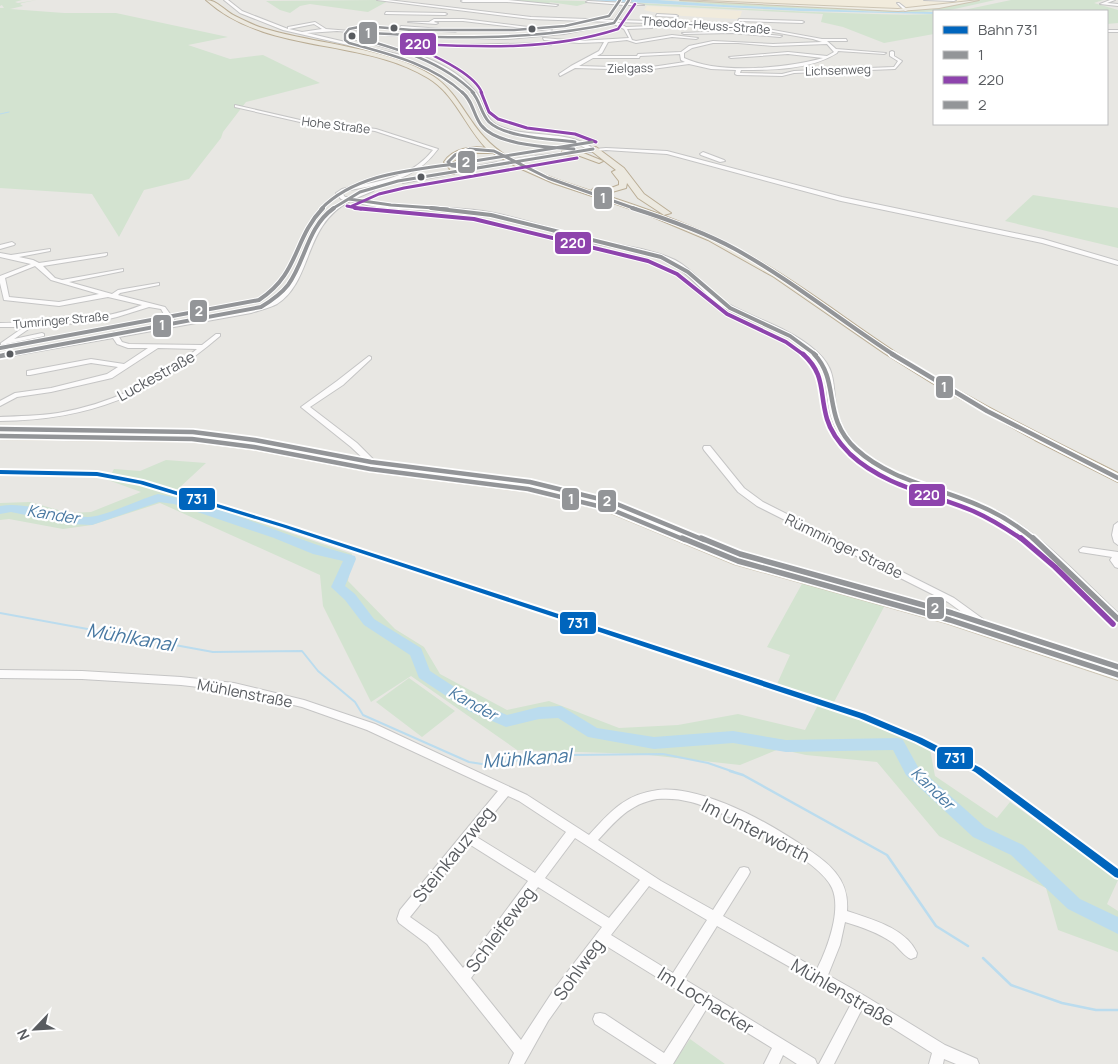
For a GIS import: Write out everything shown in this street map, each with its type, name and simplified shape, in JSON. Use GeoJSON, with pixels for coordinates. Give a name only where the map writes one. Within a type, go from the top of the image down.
{"type":"FeatureCollection","features":[{"type":"Feature","properties":{"kind":"highway"},"geometry":{"type":"LineString","coordinates":[[208,0],[234,17],[273,31],[396,59],[432,73],[452,87],[465,100],[483,133],[504,151],[538,170],[669,215],[741,247],[947,380],[1034,428],[1118,470]]}},
{"type":"Feature","properties":{"kind":"highway"},"geometry":{"type":"LineString","coordinates":[[212,0],[237,16],[273,31]]}},
{"type":"Feature","properties":{"kind":"highway"},"geometry":{"type":"LineString","coordinates":[[396,59],[444,86],[459,102],[472,128],[496,151],[548,178],[677,222],[734,249],[910,366],[1003,419],[1118,478]]}},
{"type":"Feature","properties":{"kind":"highway"},"geometry":{"type":"LineString","coordinates":[[472,128],[468,138],[443,160],[443,164],[452,169],[473,168]]}},
{"type":"Feature","properties":{"kind":"highway"},"geometry":{"type":"LineString","coordinates":[[452,169],[448,162],[449,160],[466,151],[482,149],[496,151]]}},
{"type":"Feature","properties":{"kind":"highway"},"geometry":{"type":"LineString","coordinates":[[589,150],[601,155],[621,170],[642,196],[669,215]]}},
{"type":"Feature","properties":{"kind":"highway"},"geometry":{"type":"LineString","coordinates":[[565,153],[601,155],[624,185],[616,190],[594,190]]}},
{"type":"Feature","properties":{"kind":"main road"},"geometry":{"type":"LineString","coordinates":[[682,0],[906,10],[946,6],[977,0]]}},
{"type":"Feature","properties":{"kind":"main road","name":"Rümminger Straße"},"geometry":{"type":"LineString","coordinates":[[0,436],[192,439],[254,447],[370,469],[494,483],[586,502],[633,518],[738,561],[992,633],[1118,675]]}},
{"type":"Feature","properties":{"kind":"street"},"geometry":{"type":"LineString","coordinates":[[226,0],[242,12],[284,29],[396,59]]}},
{"type":"Feature","properties":{"kind":"street"},"geometry":{"type":"LineString","coordinates":[[380,0],[468,10],[522,20],[616,22],[625,28],[631,39],[629,40]]}},
{"type":"Feature","properties":{"kind":"street"},"geometry":{"type":"LineString","coordinates":[[449,8],[464,0],[556,5]]}},
{"type":"Feature","properties":{"kind":"street"},"geometry":{"type":"LineString","coordinates":[[926,0],[954,0]]}},
{"type":"Feature","properties":{"kind":"street"},"geometry":{"type":"LineString","coordinates":[[1113,0],[1102,4],[1118,5]]}},
{"type":"Feature","properties":{"kind":"street"},"geometry":{"type":"LineString","coordinates":[[402,2],[386,13],[463,15]]}},
{"type":"Feature","properties":{"kind":"street"},"geometry":{"type":"LineString","coordinates":[[588,2],[642,5]]}},
{"type":"Feature","properties":{"kind":"street"},"geometry":{"type":"LineString","coordinates":[[508,24],[499,28],[410,22],[401,27],[480,33],[499,37],[573,31],[616,22],[625,3]]}},
{"type":"Feature","properties":{"kind":"street"},"geometry":{"type":"LineString","coordinates":[[898,4],[906,10]]}},
{"type":"Feature","properties":{"kind":"street"},"geometry":{"type":"LineString","coordinates":[[457,20],[468,10]]}},
{"type":"Feature","properties":{"kind":"street"},"geometry":{"type":"LineString","coordinates":[[410,22],[413,14]]}},
{"type":"Feature","properties":{"kind":"street"},"geometry":{"type":"LineString","coordinates":[[620,14],[633,15]]}},
{"type":"Feature","properties":{"kind":"street"},"geometry":{"type":"LineString","coordinates":[[656,15],[681,17]]}},
{"type":"Feature","properties":{"kind":"street"},"geometry":{"type":"LineString","coordinates":[[729,18],[739,23],[802,22]]}},
{"type":"Feature","properties":{"kind":"street"},"geometry":{"type":"LineString","coordinates":[[430,23],[434,20],[457,20],[573,31]]}},
{"type":"Feature","properties":{"kind":"street"},"geometry":{"type":"LineString","coordinates":[[546,21],[600,26]]}},
{"type":"Feature","properties":{"kind":"street","name":"Theodor-Heuss-Straße"},"geometry":{"type":"LineString","coordinates":[[616,22],[739,23],[800,34],[827,43],[836,50]]}},
{"type":"Feature","properties":{"kind":"street"},"geometry":{"type":"LineString","coordinates":[[284,29],[312,23],[324,29]]}},
{"type":"Feature","properties":{"kind":"street"},"geometry":{"type":"LineString","coordinates":[[625,28],[682,32],[800,34]]}},
{"type":"Feature","properties":{"kind":"street"},"geometry":{"type":"LineString","coordinates":[[303,33],[324,29],[359,34],[407,37],[499,37],[579,42]]}},
{"type":"Feature","properties":{"kind":"street"},"geometry":{"type":"LineString","coordinates":[[678,36],[682,32]]}},
{"type":"Feature","properties":{"kind":"street"},"geometry":{"type":"LineString","coordinates":[[682,32],[697,39]]}},
{"type":"Feature","properties":{"kind":"street"},"geometry":{"type":"LineString","coordinates":[[359,34],[352,36],[414,54],[459,80],[474,92],[483,116],[494,126],[519,134],[578,142],[589,150]]}},
{"type":"Feature","properties":{"kind":"street"},"geometry":{"type":"LineString","coordinates":[[458,46],[629,40],[636,42],[678,36],[697,39]]}},
{"type":"Feature","properties":{"kind":"street"},"geometry":{"type":"LineString","coordinates":[[820,40],[846,40]]}},
{"type":"Feature","properties":{"kind":"street"},"geometry":{"type":"LineString","coordinates":[[560,75],[601,52],[606,42]]}},
{"type":"Feature","properties":{"kind":"street"},"geometry":{"type":"LineString","coordinates":[[591,57],[682,55],[696,46],[720,42],[782,45],[827,43]]}},
{"type":"Feature","properties":{"kind":"street"},"geometry":{"type":"LineString","coordinates":[[682,55],[688,63],[710,68],[739,68],[812,62],[830,57],[836,50],[884,53]]}},
{"type":"Feature","properties":{"kind":"street"},"geometry":{"type":"LineString","coordinates":[[812,62],[830,65],[895,66],[900,61],[892,56],[892,52]]}},
{"type":"Feature","properties":{"kind":"street"},"geometry":{"type":"LineString","coordinates":[[731,57],[788,53],[830,57]]}},
{"type":"Feature","properties":{"kind":"street","name":"Zielgass"},"geometry":{"type":"LineString","coordinates":[[572,67],[645,69],[688,63]]}},
{"type":"Feature","properties":{"kind":"street","name":"Lichsenweg"},"geometry":{"type":"LineString","coordinates":[[739,68],[737,74],[782,75],[790,72],[895,66]]}},
{"type":"Feature","properties":{"kind":"street","name":"Hohe Straße"},"geometry":{"type":"LineString","coordinates":[[236,106],[300,122],[376,130],[435,148],[428,161],[405,176],[344,190],[339,193],[341,196],[349,199]]}},
{"type":"Feature","properties":{"kind":"street"},"geometry":{"type":"LineString","coordinates":[[473,168],[589,150]]}},
{"type":"Feature","properties":{"kind":"street"},"geometry":{"type":"LineString","coordinates":[[601,155],[644,150],[680,155],[798,189],[887,210],[964,223],[1043,241],[1118,263]]}},
{"type":"Feature","properties":{"kind":"street"},"geometry":{"type":"LineString","coordinates":[[703,154],[799,186],[798,189]]}},
{"type":"Feature","properties":{"kind":"street"},"geometry":{"type":"LineString","coordinates":[[0,356],[114,334],[226,316],[262,307],[280,298],[296,274],[311,237],[325,215],[349,199],[387,185],[452,169]]}},
{"type":"Feature","properties":{"kind":"street"},"geometry":{"type":"LineString","coordinates":[[349,199],[380,206],[461,210],[506,217],[580,238],[642,251],[674,262],[693,276],[707,292],[722,303],[785,332],[811,350],[820,360],[831,378],[834,414],[844,436],[866,458],[912,484],[978,506],[1015,525],[1118,619]]}},
{"type":"Feature","properties":{"kind":"street"},"geometry":{"type":"LineString","coordinates":[[0,246],[12,244]]}},
{"type":"Feature","properties":{"kind":"street"},"geometry":{"type":"LineString","coordinates":[[11,257],[48,250]]}},
{"type":"Feature","properties":{"kind":"street"},"geometry":{"type":"LineString","coordinates":[[105,254],[37,264],[2,277],[6,298],[66,303],[157,284]]}},
{"type":"Feature","properties":{"kind":"street"},"geometry":{"type":"LineString","coordinates":[[0,255],[37,264],[53,279],[61,282],[150,304],[167,312],[173,324]]}},
{"type":"Feature","properties":{"kind":"street"},"geometry":{"type":"LineString","coordinates":[[61,282],[121,270]]}},
{"type":"Feature","properties":{"kind":"street","name":"Tumringer Straße"},"geometry":{"type":"LineString","coordinates":[[0,325],[89,320],[134,311],[150,304]]}},
{"type":"Feature","properties":{"kind":"street"},"geometry":{"type":"LineString","coordinates":[[1,346],[32,324]]}},
{"type":"Feature","properties":{"kind":"street"},"geometry":{"type":"LineString","coordinates":[[114,334],[119,343],[128,346],[205,347]]}},
{"type":"Feature","properties":{"kind":"street"},"geometry":{"type":"LineString","coordinates":[[1,346],[42,335]]}},
{"type":"Feature","properties":{"kind":"street","name":"Luckestraße"},"geometry":{"type":"LineString","coordinates":[[0,419],[47,417],[106,403],[135,391],[178,366],[205,347],[218,335]]}},
{"type":"Feature","properties":{"kind":"street"},"geometry":{"type":"LineString","coordinates":[[0,404],[15,394],[51,390],[109,376],[157,346]]}},
{"type":"Feature","properties":{"kind":"street"},"geometry":{"type":"LineString","coordinates":[[369,358],[340,383],[305,407],[354,444],[372,463],[370,469]]}},
{"type":"Feature","properties":{"kind":"street"},"geometry":{"type":"LineString","coordinates":[[30,373],[91,361],[126,366]]}},
{"type":"Feature","properties":{"kind":"street","name":"Rümminger Straße"},"geometry":{"type":"LineString","coordinates":[[707,448],[741,490],[752,499],[951,600],[980,621],[992,633]]}},
{"type":"Feature","properties":{"kind":"street"},"geometry":{"type":"LineString","coordinates":[[1118,525],[1116,534],[1118,542]]}},
{"type":"Feature","properties":{"kind":"street"},"geometry":{"type":"LineString","coordinates":[[1083,550],[1117,558]]}},
{"type":"Feature","properties":{"kind":"street"},"geometry":{"type":"LineString","coordinates":[[1107,609],[1118,609]]}},
{"type":"Feature","properties":{"kind":"street","name":"Mühlenstraße"},"geometry":{"type":"LineString","coordinates":[[0,674],[82,675],[181,680],[234,687],[304,704],[371,727],[523,798],[648,879],[715,919],[860,1000],[940,1050],[972,1064]]}},
{"type":"Feature","properties":{"kind":"street","name":"Steinkauzweg"},"geometry":{"type":"LineString","coordinates":[[403,919],[404,914],[506,790]]}},
{"type":"Feature","properties":{"kind":"street","name":"Im Unterwörth"},"geometry":{"type":"LineString","coordinates":[[590,841],[627,804],[644,797],[664,793],[692,797],[756,826],[812,857],[829,871],[839,886],[841,915],[827,962],[820,977]]}},
{"type":"Feature","properties":{"kind":"street","name":"Schleifeweg"},"geometry":{"type":"LineString","coordinates":[[463,978],[574,830]]}},
{"type":"Feature","properties":{"kind":"street","name":"Schleifeweg"},"geometry":{"type":"LineString","coordinates":[[467,836],[536,879],[606,930]]}},
{"type":"Feature","properties":{"kind":"street"},"geometry":{"type":"LineString","coordinates":[[675,981],[744,872]]}},
{"type":"Feature","properties":{"kind":"street","name":"Sohlweg"},"geometry":{"type":"LineString","coordinates":[[519,1058],[545,1015],[606,930],[648,879]]}},
{"type":"Feature","properties":{"kind":"street"},"geometry":{"type":"LineString","coordinates":[[841,915],[866,923],[906,945],[911,953]]}},
{"type":"Feature","properties":{"kind":"street","name":"Schleifeweg"},"geometry":{"type":"LineString","coordinates":[[403,919],[432,940],[463,978],[519,1058]]}},
{"type":"Feature","properties":{"kind":"street","name":"Im Lochacker"},"geometry":{"type":"LineString","coordinates":[[606,930],[675,981],[810,1064]]}},
{"type":"Feature","properties":{"kind":"street"},"geometry":{"type":"LineString","coordinates":[[600,1019],[666,1063],[705,1000]]}},
{"type":"Feature","properties":{"kind":"street"},"geometry":{"type":"LineString","coordinates":[[826,1064],[860,1000]]}},
{"type":"Feature","properties":{"kind":"street"},"geometry":{"type":"LineString","coordinates":[[771,1064],[781,1046]]}},
{"type":"Feature","properties":{"kind":"street"},"geometry":{"type":"LineString","coordinates":[[936,1064],[940,1050]]}},
{"type":"Feature","properties":{"kind":"shaded area"},"geometry":{"type":"Polygon","coordinates":[[[692,0],[966,0],[945,6],[876,9],[692,0]]]}},
{"type":"Feature","properties":{"kind":"shaded area"},"geometry":{"type":"Polygon","coordinates":[[[647,6],[742,11],[740,17],[736,19],[666,15],[644,10],[647,6]]]}},
{"type":"Feature","properties":{"kind":"green space"},"geometry":{"type":"Polygon","coordinates":[[[0,0],[22,0],[15,2],[18,3],[37,0],[22,3],[20,4],[23,6],[10,9],[64,13],[116,13],[228,37],[188,45],[230,59],[263,55],[320,83],[246,102],[189,179],[144,190],[119,237],[92,194],[0,188],[0,8],[4,8],[2,5],[0,6],[0,0]]]}},
{"type":"Feature","properties":{"kind":"green space"},"geometry":{"type":"Polygon","coordinates":[[[557,0],[874,14],[933,14],[933,34],[884,43],[843,27],[821,22],[823,14],[624,4],[587,3],[577,6],[549,2],[552,4],[517,1],[557,0]]]}},
{"type":"Feature","properties":{"kind":"green space"},"geometry":{"type":"Polygon","coordinates":[[[658,0],[901,11],[941,8],[981,0],[995,0],[950,10],[910,13],[724,5],[658,0]]]}},
{"type":"Feature","properties":{"kind":"green space"},"geometry":{"type":"Polygon","coordinates":[[[1011,0],[1103,0],[1094,3],[1118,10],[1118,23],[1108,24],[1108,10],[964,10],[1011,0]]]}},
{"type":"Feature","properties":{"kind":"green space"},"geometry":{"type":"Polygon","coordinates":[[[266,1],[388,1],[368,12],[310,4],[300,6],[290,13],[280,10],[266,1]]]}},
{"type":"Feature","properties":{"kind":"green space"},"geometry":{"type":"Polygon","coordinates":[[[1033,195],[1118,208],[1118,248],[1005,221],[1033,195]]]}},
{"type":"Feature","properties":{"kind":"green space"},"geometry":{"type":"Polygon","coordinates":[[[166,460],[206,463],[178,489],[181,496],[352,554],[348,581],[395,629],[424,647],[440,674],[507,710],[549,701],[619,728],[678,725],[738,714],[805,730],[818,705],[896,733],[930,749],[935,776],[997,818],[1010,802],[1118,880],[1107,904],[1118,911],[1118,952],[1058,930],[1046,888],[939,836],[877,762],[806,755],[779,749],[740,765],[640,754],[517,750],[411,676],[371,702],[323,606],[320,575],[160,503],[92,525],[63,529],[9,519],[0,520],[0,503],[30,502],[69,513],[91,512],[141,492],[108,480],[114,469],[140,471],[166,460]]]}},
{"type":"Feature","properties":{"kind":"green space"},"geometry":{"type":"Polygon","coordinates":[[[803,582],[885,605],[834,702],[777,684],[790,655],[767,647],[803,582]]]}},
{"type":"Feature","properties":{"kind":"green space"},"geometry":{"type":"Polygon","coordinates":[[[409,678],[455,711],[422,737],[376,702],[409,678]]]}},
{"type":"Feature","properties":{"kind":"green space"},"geometry":{"type":"Polygon","coordinates":[[[690,1039],[725,1064],[673,1064],[690,1039]]]}},
{"type":"Feature","properties":{"kind":"water"},"geometry":{"type":"Polygon","coordinates":[[[586,0],[658,0],[724,5],[885,12],[933,12],[933,14],[801,11],[586,0]]]}},
{"type":"Feature","properties":{"kind":"waterway"},"geometry":{"type":"LineString","coordinates":[[0,114],[9,112]]}},
{"type":"Feature","properties":{"kind":"waterway","name":"Kander"},"geometry":{"type":"LineString","coordinates":[[0,510],[11,508],[70,520],[92,521],[158,498],[176,501],[278,535],[318,551],[350,559],[338,587],[350,597],[369,622],[416,652],[424,674],[474,707],[506,721],[539,713],[561,712],[593,733],[654,743],[733,737],[786,746],[898,744],[912,771],[979,832],[1017,850],[1074,904],[1118,926]]}},
{"type":"Feature","properties":{"kind":"waterway","name":"Mühlkanal"},"geometry":{"type":"LineString","coordinates":[[0,613],[213,652],[302,651],[318,671],[355,702],[363,715],[469,762],[482,764],[571,755],[663,754],[708,763],[734,772]]}},
{"type":"Feature","properties":{"kind":"waterway","name":"Mühlkanal"},"geometry":{"type":"LineString","coordinates":[[730,771],[743,775],[887,855],[936,926],[968,946]]}},
{"type":"Feature","properties":{"kind":"waterway","name":"Mühlkanal"},"geometry":{"type":"LineString","coordinates":[[983,958],[1011,985],[1062,1003],[1096,1010],[1118,1010]]}},
{"type":"Feature","properties":{"kind":"rail line","name":"731"},"geometry":{"type":"LineString","coordinates":[[0,472],[97,474],[141,482],[284,526],[862,716],[919,740],[978,770],[1118,874]]}},
{"type":"Feature","properties":{"kind":"transit line","name":"2"},"geometry":{"type":"LineString","coordinates":[[574,149],[521,143],[485,130],[467,96],[442,76],[412,62],[349,43],[345,40],[345,34],[349,29],[364,26],[412,30],[514,30],[565,26],[609,16],[620,0]]}},
{"type":"Feature","properties":{"kind":"transit line","name":"1"},"geometry":{"type":"LineString","coordinates":[[575,142],[532,136],[501,129],[489,122],[472,91],[445,71],[400,50],[352,36],[370,33],[419,37],[545,35],[614,23],[629,0]]}},
{"type":"Feature","properties":{"kind":"transit line","name":"220"},"geometry":{"type":"LineString","coordinates":[[596,142],[575,134],[527,128],[498,119],[489,112],[479,86],[446,62],[409,44],[487,47],[543,45],[570,41],[618,29],[635,4]]}},
{"type":"Feature","properties":{"kind":"transit line","name":"2"},"geometry":{"type":"LineString","coordinates":[[0,348],[259,300],[273,291],[283,280],[308,227],[316,215],[327,203],[358,185],[413,170],[592,142]]}},
{"type":"Feature","properties":{"kind":"transit line","name":"1"},"geometry":{"type":"LineString","coordinates":[[473,168],[452,166],[448,162],[455,155],[470,149],[494,151],[510,157],[548,178],[711,237],[778,275],[910,366],[935,381],[1013,425],[1118,478]]}},
{"type":"Feature","properties":{"kind":"transit line","name":"1"},"geometry":{"type":"LineString","coordinates":[[0,356],[261,307],[277,297],[288,286],[318,223],[329,211],[360,192],[417,177],[593,149]]}},
{"type":"Feature","properties":{"kind":"transit line","name":"220"},"geometry":{"type":"LineString","coordinates":[[352,206],[379,194],[404,188],[577,158]]}},
{"type":"Feature","properties":{"kind":"transit line","name":"1"},"geometry":{"type":"LineString","coordinates":[[349,199],[377,204],[476,212],[593,241],[639,250],[672,262],[688,272],[722,303],[799,341],[816,356],[826,371],[836,422],[851,445],[862,454],[882,468],[898,476],[963,499],[995,513],[1012,523],[1045,548],[1118,619]]}},
{"type":"Feature","properties":{"kind":"transit line","name":"220"},"geometry":{"type":"LineString","coordinates":[[347,206],[375,211],[458,217],[490,222],[638,258],[669,269],[684,279],[719,309],[786,342],[812,362],[817,369],[822,384],[829,425],[846,450],[863,465],[894,482],[974,512],[1008,529],[1040,553],[1113,624]]}},
{"type":"Feature","properties":{"kind":"transit line","name":"2"},"geometry":{"type":"LineString","coordinates":[[0,429],[193,432],[255,440],[371,462],[530,482],[612,502],[740,554],[952,613],[1118,667]]}},
{"type":"Feature","properties":{"kind":"transit line","name":"1"},"geometry":{"type":"LineString","coordinates":[[0,436],[192,439],[254,447],[370,469],[528,489],[610,509],[738,561],[950,620],[1118,675]]}}]}
